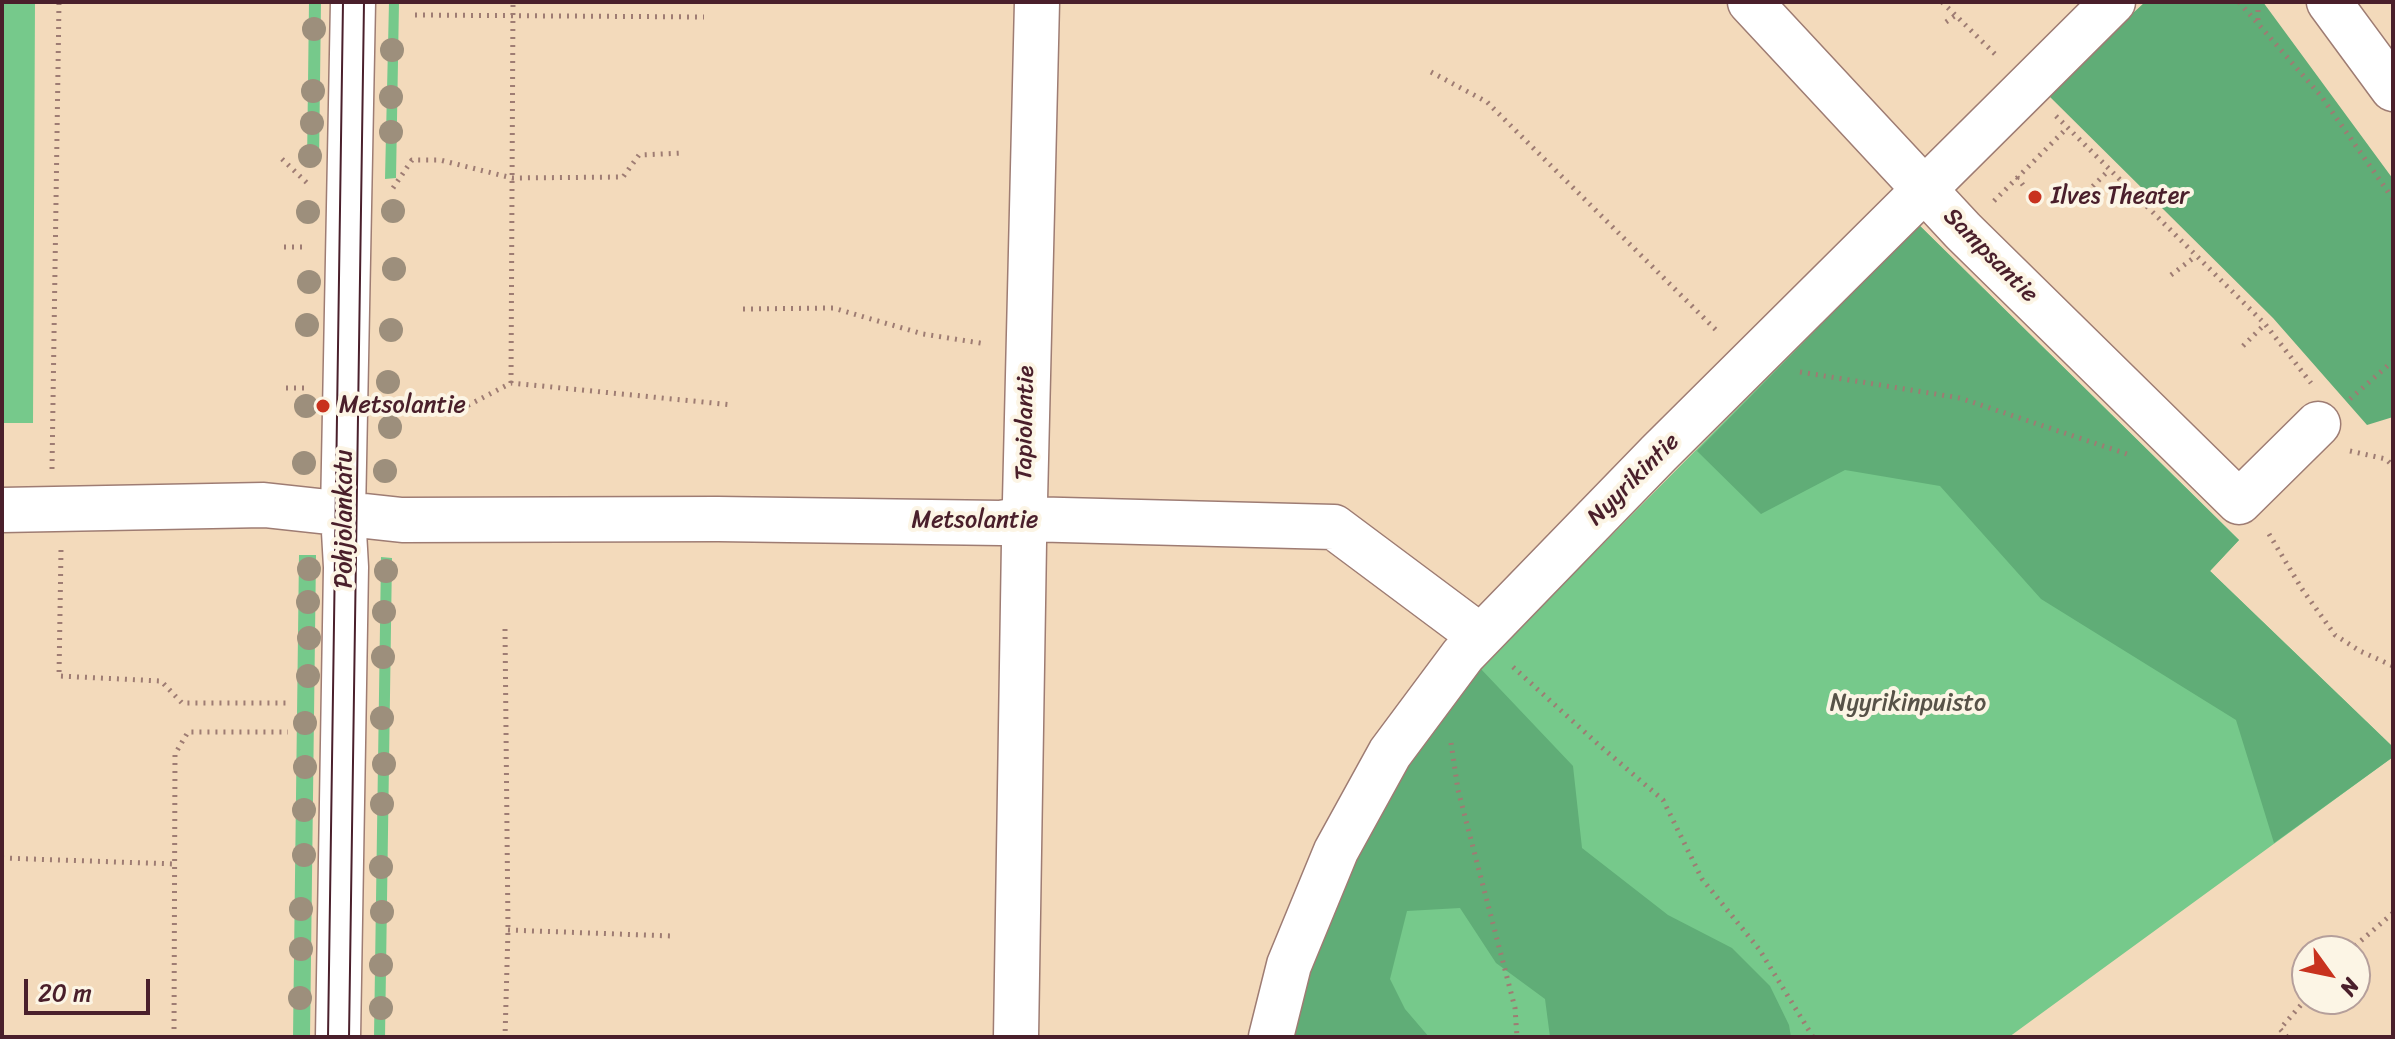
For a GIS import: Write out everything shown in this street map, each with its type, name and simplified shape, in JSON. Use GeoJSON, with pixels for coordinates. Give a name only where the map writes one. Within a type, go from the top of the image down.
{"type":"FeatureCollection","features":[{"type":"Feature","properties":{"kind":"street","name":"Pohjolankatu"},"geometry":{"type":"LineString","coordinates":[[338,1037],[346,557],[343,514],[353,2]]}},
{"type":"Feature","properties":{"kind":"street","name":"Tapiolantie"},"geometry":{"type":"LineString","coordinates":[[1016,1037],[1024,519],[1037,2]]}},
{"type":"Feature","properties":{"kind":"street","name":"Sampsantie"},"geometry":{"type":"LineString","coordinates":[[1750,2],[1963,231],[2239,502]]}},
{"type":"Feature","properties":{"kind":"street","name":"Nyyrikintie"},"geometry":{"type":"LineString","coordinates":[[1271,1037],[1289,965],[1336,851],[1390,753],[1480,636],[2113,2]]}},
{"type":"Feature","properties":{"kind":"street"},"geometry":{"type":"LineString","coordinates":[[2329,2],[2393,89]]}},
{"type":"Feature","properties":{"kind":"street"},"geometry":{"type":"LineString","coordinates":[[2239,502],[2316,406]]}},
{"type":"Feature","properties":{"kind":"street","name":"Metsolantie"},"geometry":{"type":"LineString","coordinates":[[2,510],[264,505],[402,520],[718,519],[1001,523],[1024,519],[1334,527],[1480,636]]}},
{"type":"Feature","properties":{"kind":"path"},"geometry":{"type":"LineString","coordinates":[[59,2],[59,676],[161,681],[182,703],[289,703]]}},
{"type":"Feature","properties":{"kind":"path"},"geometry":{"type":"LineString","coordinates":[[511,383],[513,2]]}},
{"type":"Feature","properties":{"kind":"path"},"geometry":{"type":"LineString","coordinates":[[1942,2],[2029,85],[2067,128],[2265,324],[2316,406],[2370,384],[2393,361]]}},
{"type":"Feature","properties":{"kind":"path"},"geometry":{"type":"LineString","coordinates":[[2239,2],[2321,96],[2393,199]]}},
{"type":"Feature","properties":{"kind":"path"},"geometry":{"type":"LineString","coordinates":[[2258,2],[2258,24]]}},
{"type":"Feature","properties":{"kind":"path"},"geometry":{"type":"LineString","coordinates":[[415,15],[704,17]]}},
{"type":"Feature","properties":{"kind":"path"},"geometry":{"type":"LineString","coordinates":[[1946,22],[1956,15]]}},
{"type":"Feature","properties":{"kind":"path"},"geometry":{"type":"LineString","coordinates":[[1431,72],[1487,102],[1751,364],[1960,398],[2138,457]]}},
{"type":"Feature","properties":{"kind":"path"},"geometry":{"type":"LineString","coordinates":[[1963,231],[2067,128]]}},
{"type":"Feature","properties":{"kind":"path"},"geometry":{"type":"LineString","coordinates":[[390,193],[412,160],[440,160],[512,178],[623,177],[639,155],[684,153]]}},
{"type":"Feature","properties":{"kind":"path"},"geometry":{"type":"LineString","coordinates":[[2087,192],[2109,170]]}},
{"type":"Feature","properties":{"kind":"path"},"geometry":{"type":"LineString","coordinates":[[2017,177],[2023,185]]}},
{"type":"Feature","properties":{"kind":"path"},"geometry":{"type":"LineString","coordinates":[[2171,275],[2196,256]]}},
{"type":"Feature","properties":{"kind":"path"},"geometry":{"type":"LineString","coordinates":[[743,309],[833,308],[923,334],[989,345]]}},
{"type":"Feature","properties":{"kind":"path"},"geometry":{"type":"LineString","coordinates":[[2243,346],[2265,324]]}},
{"type":"Feature","properties":{"kind":"path"},"geometry":{"type":"LineString","coordinates":[[378,410],[459,410],[511,383],[733,405]]}},
{"type":"Feature","properties":{"kind":"path"},"geometry":{"type":"LineString","coordinates":[[2239,502],[2269,533],[2302,589],[2335,635],[2393,666]]}},
{"type":"Feature","properties":{"kind":"path"},"geometry":{"type":"LineString","coordinates":[[505,629],[508,930],[505,1037]]}},
{"type":"Feature","properties":{"kind":"path"},"geometry":{"type":"LineString","coordinates":[[1480,636],[1663,800],[1702,879],[1759,949],[1813,1037]]}},
{"type":"Feature","properties":{"kind":"path"},"geometry":{"type":"LineString","coordinates":[[1442,683],[1458,790],[1515,1008],[1517,1037]]}},
{"type":"Feature","properties":{"kind":"path"},"geometry":{"type":"LineString","coordinates":[[174,1037],[175,754],[188,732],[288,732]]}},
{"type":"Feature","properties":{"kind":"path"},"geometry":{"type":"LineString","coordinates":[[2,858],[175,864]]}},
{"type":"Feature","properties":{"kind":"path"},"geometry":{"type":"LineString","coordinates":[[2368,935],[2393,913]]}},
{"type":"Feature","properties":{"kind":"path"},"geometry":{"type":"LineString","coordinates":[[508,930],[672,936]]}},
{"type":"Feature","properties":{"kind":"path"},"geometry":{"type":"LineString","coordinates":[[2287,1037],[2280,1029],[2292,1015]]}},
{"type":"Feature","properties":{"kind":"green space"},"geometry":{"type":"Polygon","coordinates":[[[2,2],[35,2],[33,423],[2,423],[2,2]]]}},
{"type":"Feature","properties":{"kind":"green space"},"geometry":{"type":"Polygon","coordinates":[[[309,2],[321,2],[319,164],[307,164],[309,2]]]}},
{"type":"Feature","properties":{"kind":"green space"},"geometry":{"type":"Polygon","coordinates":[[[389,2],[399,2],[396,178],[385,179],[389,2]]]}},
{"type":"Feature","properties":{"kind":"green space"},"geometry":{"type":"Polygon","coordinates":[[[2145,2],[2263,2],[2393,179],[2393,417],[2367,425],[2273,318],[2046,93],[2145,2]]]}},
{"type":"Feature","properties":{"kind":"green space","name":"Nyyrikinpuisto"},"geometry":{"type":"Polygon","coordinates":[[[1919,225],[2239,540],[2210,571],[2393,747],[2393,757],[2009,1037],[1287,1037],[1480,668],[1919,225]]]}},
{"type":"Feature","properties":{"kind":"green space"},"geometry":{"type":"Polygon","coordinates":[[[1919,225],[2239,540],[2210,571],[2393,747],[2393,757],[2274,843],[2236,720],[2041,599],[1940,486],[1845,470],[1761,514],[1697,451],[1919,225]]]}},
{"type":"Feature","properties":{"kind":"green space"},"geometry":{"type":"Polygon","coordinates":[[[299,555],[316,555],[310,1037],[293,1037],[299,555]]]}},
{"type":"Feature","properties":{"kind":"green space"},"geometry":{"type":"Polygon","coordinates":[[[381,557],[392,558],[385,1037],[374,1037],[381,557]]]}},
{"type":"Feature","properties":{"kind":"green space"},"geometry":{"type":"Polygon","coordinates":[[[1480,668],[1573,766],[1582,848],[1668,915],[1732,948],[1770,986],[1789,1025],[1791,1037],[1550,1037],[1545,999],[1496,963],[1460,908],[1407,911],[1390,979],[1405,1009],[1429,1037],[1287,1037],[1305,969],[1401,761],[1480,668]]]}},
{"type":"Feature","properties":{"kind":"tram line"},"geometry":{"type":"LineString","coordinates":[[328,1037],[343,2]]}},
{"type":"Feature","properties":{"kind":"tram line"},"geometry":{"type":"LineString","coordinates":[[349,1037],[364,2]]}},
{"type":"Feature","properties":{"kind":"place","name":"Ilves Theater"},"geometry":{"type":"Point","coordinates":[2035,197]}},
{"type":"Feature","properties":{"kind":"place","name":"Metsolantie"},"geometry":{"type":"Point","coordinates":[323,406]}}]}
